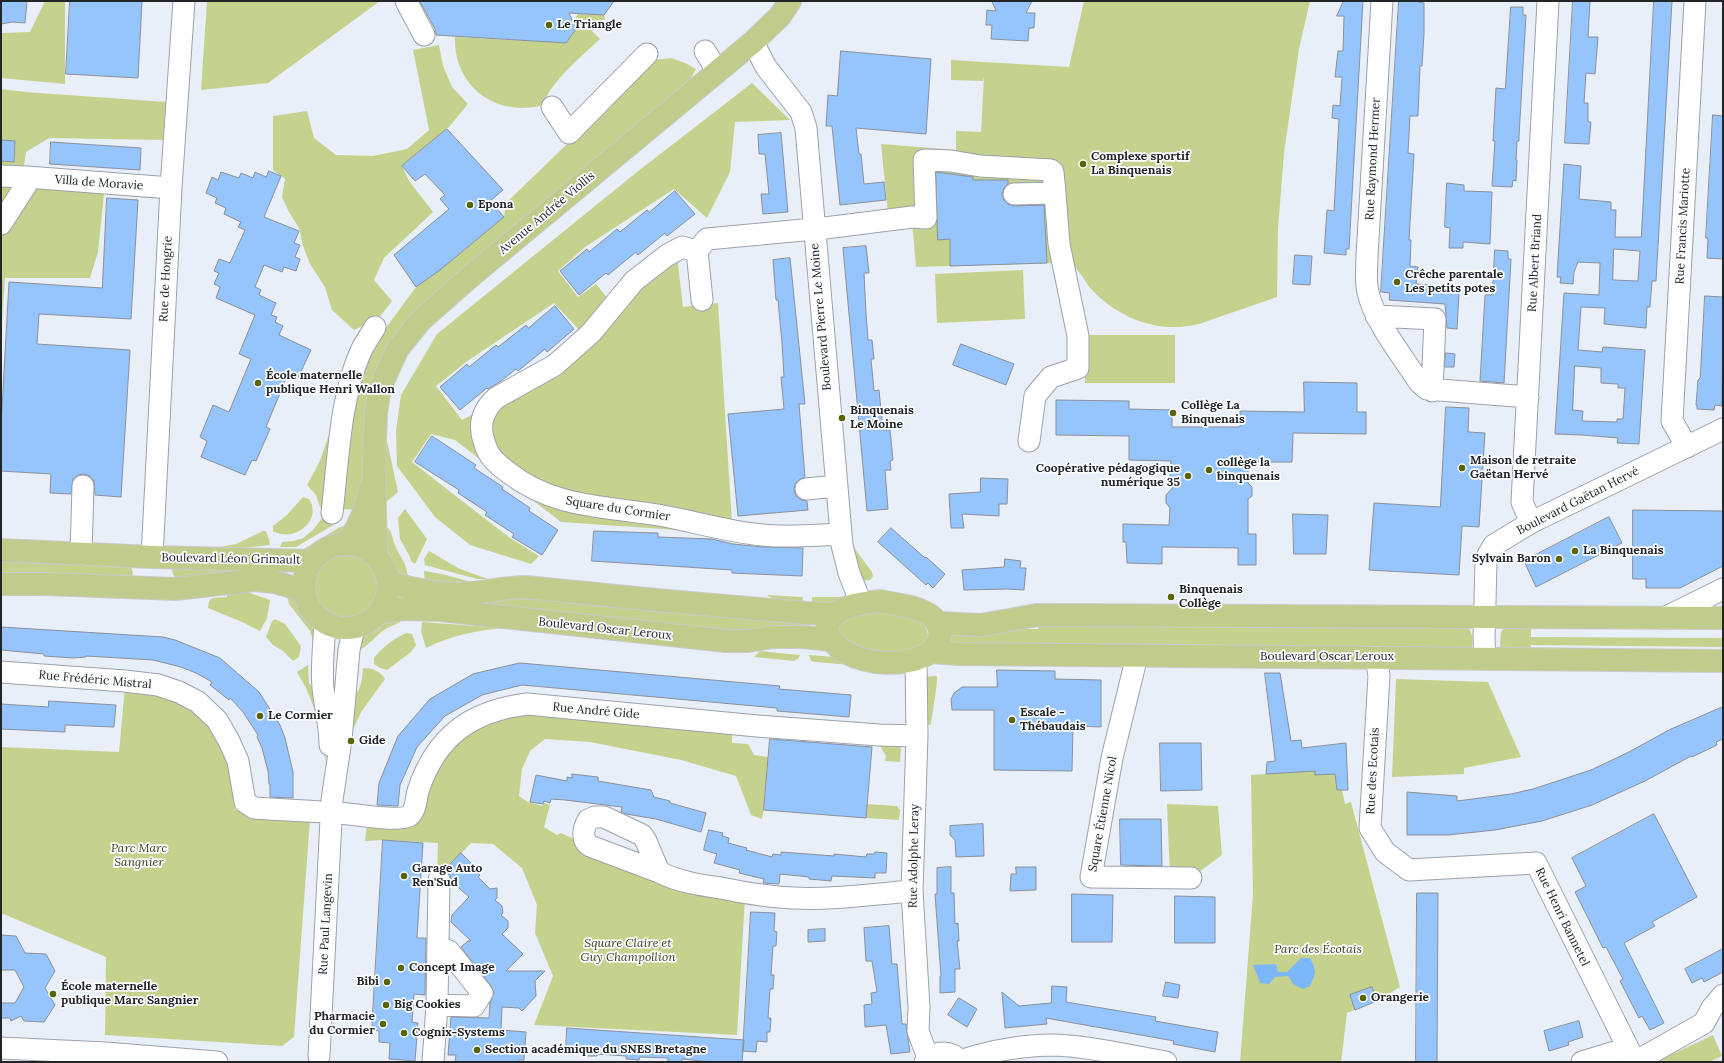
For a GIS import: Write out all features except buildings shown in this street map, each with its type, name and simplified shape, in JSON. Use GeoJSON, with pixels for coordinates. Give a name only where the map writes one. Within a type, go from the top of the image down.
{"type":"FeatureCollection","features":[{"type":"Feature","properties":{"kind":"main road","name":"Avenue Andrée Viollis"},"geometry":{"type":"LineString","coordinates":[[376,555],[374,467],[376,413],[379,394],[397,350],[420,321],[753,42],[780,16],[790,1]]}},
{"type":"Feature","properties":{"kind":"main road","name":"Avenue Andrée Viollis"},"geometry":{"type":"LineString","coordinates":[[348,542],[355,531],[365,508],[369,496],[374,467]]}},
{"type":"Feature","properties":{"kind":"main road"},"geometry":{"type":"LineString","coordinates":[[348,542],[364,548],[376,555],[384,567],[388,582],[386,601],[380,612],[364,625],[354,628],[343,628],[326,622],[313,613],[304,599],[303,590],[305,575],[311,561],[327,549],[348,542]]}},
{"type":"Feature","properties":{"kind":"main road","name":"Boulevard Léon Grimault"},"geometry":{"type":"LineString","coordinates":[[1,550],[152,557],[311,561]]}},
{"type":"Feature","properties":{"kind":"main road","name":"Boulevard Léon Grimault"},"geometry":{"type":"LineString","coordinates":[[150,589],[152,557]]}},
{"type":"Feature","properties":{"kind":"main road","name":"Boulevard Léon Grimault"},"geometry":{"type":"LineString","coordinates":[[1,584],[46,584],[175,589],[255,580],[274,582],[303,590]]}},
{"type":"Feature","properties":{"kind":"main road"},"geometry":{"type":"LineString","coordinates":[[388,582],[418,590],[440,593],[462,594],[510,587],[525,587],[806,613],[833,614],[861,603],[881,601],[905,605],[928,614],[938,623],[940,630],[938,643],[923,655]]}},
{"type":"Feature","properties":{"kind":"main road","name":"Boulevard Oscar Leroux"},"geometry":{"type":"LineString","coordinates":[[380,612],[401,609],[440,610],[726,641],[748,641],[779,637],[830,640],[846,654],[858,658],[889,662],[923,655],[959,654],[1723,661]]}},
{"type":"Feature","properties":{"kind":"main road"},"geometry":{"type":"LineString","coordinates":[[830,640],[827,627],[833,614]]}},
{"type":"Feature","properties":{"kind":"main road"},"geometry":{"type":"LineString","coordinates":[[938,623],[981,625],[1037,615],[1723,618]]}},
{"type":"Feature","properties":{"kind":"street","name":"Rue de Hongrie"},"geometry":{"type":"LineString","coordinates":[[152,557],[171,188],[184,1]]}},
{"type":"Feature","properties":{"kind":"street"},"geometry":{"type":"LineString","coordinates":[[406,1],[424,35]]}},
{"type":"Feature","properties":{"kind":"street","name":"Rue Raymond Hermer"},"geometry":{"type":"LineString","coordinates":[[1382,1],[1367,256],[1367,290],[1376,316],[1419,382],[1427,389],[1432,390]]}},
{"type":"Feature","properties":{"kind":"street","name":"Rue Albert Briand"},"geometry":{"type":"LineString","coordinates":[[1532,522],[1522,502],[1548,1]]}},
{"type":"Feature","properties":{"kind":"street","name":"Rue Francis Mariotte"},"geometry":{"type":"LineString","coordinates":[[1687,447],[1672,421],[1695,1]]}},
{"type":"Feature","properties":{"kind":"street","name":"Boulevard Pierre Le Moine"},"geometry":{"type":"LineString","coordinates":[[753,42],[766,67],[795,104],[804,120],[843,551],[849,573],[861,603]]}},
{"type":"Feature","properties":{"kind":"street"},"geometry":{"type":"LineString","coordinates":[[705,51],[717,71]]}},
{"type":"Feature","properties":{"kind":"street"},"geometry":{"type":"LineString","coordinates":[[552,107],[569,133],[647,54]]}},
{"type":"Feature","properties":{"kind":"street"},"geometry":{"type":"LineString","coordinates":[[702,300],[697,251],[707,239],[912,218],[926,218],[924,160],[951,161],[980,166],[1051,170],[1054,175],[1059,244],[1078,336],[1078,368],[1051,377],[1035,396],[1029,441]]}},
{"type":"Feature","properties":{"kind":"street","name":"Villa de Moravie"},"geometry":{"type":"LineString","coordinates":[[1,176],[171,188]]}},
{"type":"Feature","properties":{"kind":"street"},"geometry":{"type":"LineString","coordinates":[[1,224],[26,186],[28,177]]}},
{"type":"Feature","properties":{"kind":"street"},"geometry":{"type":"LineString","coordinates":[[1014,194],[1055,193]]}},
{"type":"Feature","properties":{"kind":"street","name":"Square du Cormier"},"geometry":{"type":"LineString","coordinates":[[697,251],[682,247],[666,256],[634,281],[591,333],[555,365],[488,404],[482,417],[481,431],[492,459],[520,482],[550,497],[575,504],[648,514],[762,536],[841,534]]}},
{"type":"Feature","properties":{"kind":"street"},"geometry":{"type":"LineString","coordinates":[[1376,316],[1435,319],[1432,390],[1528,396]]}},
{"type":"Feature","properties":{"kind":"street"},"geometry":{"type":"LineString","coordinates":[[332,513],[349,386],[361,351],[375,327]]}},
{"type":"Feature","properties":{"kind":"street","name":"Boulevard Gaëtan Hervé"},"geometry":{"type":"LineString","coordinates":[[1485,658],[1486,562],[1494,545],[1532,522],[1723,429]]}},
{"type":"Feature","properties":{"kind":"street"},"geometry":{"type":"LineString","coordinates":[[81,554],[83,486]]}},
{"type":"Feature","properties":{"kind":"street"},"geometry":{"type":"LineString","coordinates":[[806,489],[837,486]]}},
{"type":"Feature","properties":{"kind":"street"},"geometry":{"type":"LineString","coordinates":[[1664,618],[1723,589]]}},
{"type":"Feature","properties":{"kind":"street","name":"Rue Paul Langevin"},"geometry":{"type":"LineString","coordinates":[[326,622],[323,689],[330,730],[333,791]]}},
{"type":"Feature","properties":{"kind":"street","name":"Rue Paul Langevin"},"geometry":{"type":"LineString","coordinates":[[318,1060],[333,791],[341,740],[349,650],[354,628]]}},
{"type":"Feature","properties":{"kind":"street","name":"Rue Adolphe Leray"},"geometry":{"type":"LineString","coordinates":[[923,655],[916,704],[918,736],[912,891],[919,1007],[927,1029],[943,1059]]}},
{"type":"Feature","properties":{"kind":"street","name":"Square Étienne Nicol"},"geometry":{"type":"LineString","coordinates":[[1137,656],[1112,758],[1091,877],[1191,878]]}},
{"type":"Feature","properties":{"kind":"street","name":"Rue des Ecotais"},"geometry":{"type":"LineString","coordinates":[[1376,657],[1379,676],[1370,828],[1385,852],[1409,870]]}},
{"type":"Feature","properties":{"kind":"street","name":"Rue Adolphe Leray"},"geometry":{"type":"LineString","coordinates":[[889,662],[899,667],[904,673],[916,704]]}},
{"type":"Feature","properties":{"kind":"street","name":"Rue Frédéric Mistral"},"geometry":{"type":"LineString","coordinates":[[1,672],[158,684],[179,692],[198,702],[217,720],[229,741],[238,762],[242,779],[243,797],[248,805],[254,808],[332,813]]}},
{"type":"Feature","properties":{"kind":"street","name":"Rue André Gide"},"geometry":{"type":"LineString","coordinates":[[332,813],[402,818],[408,816],[414,809],[424,776],[432,760],[442,745],[456,731],[471,720],[488,712],[506,707],[527,704],[772,727],[879,735],[918,736]]}},
{"type":"Feature","properties":{"kind":"street","name":"Rue Henri Bannetel"},"geometry":{"type":"LineString","coordinates":[[1409,870],[1536,863],[1632,1057]]}},
{"type":"Feature","properties":{"kind":"street"},"geometry":{"type":"LineString","coordinates":[[659,872],[670,878],[686,882],[761,895],[794,898],[825,898],[912,891]]}},
{"type":"Feature","properties":{"kind":"street"},"geometry":{"type":"LineString","coordinates":[[433,1062],[437,1005],[439,880]]}},
{"type":"Feature","properties":{"kind":"street"},"geometry":{"type":"LineString","coordinates":[[437,1005],[474,1006],[482,993],[449,951],[438,947]]}},
{"type":"Feature","properties":{"kind":"street"},"geometry":{"type":"LineString","coordinates":[[1582,1062],[1632,1057],[1704,1023],[1712,1008],[1723,995]]}},
{"type":"Feature","properties":{"kind":"street"},"geometry":{"type":"LineString","coordinates":[[943,1059],[1008,1049],[1054,1045],[1073,1046],[1166,1062]]}},
{"type":"Feature","properties":{"kind":"street"},"geometry":{"type":"LineString","coordinates":[[1,1048],[105,1053],[217,1062]]}},
{"type":"Feature","properties":{"kind":"green space"},"geometry":{"type":"Polygon","coordinates":[[[45,1],[65,1],[65,84],[1,78],[1,33],[30,32],[45,1]]]}},
{"type":"Feature","properties":{"kind":"green space"},"geometry":{"type":"Polygon","coordinates":[[[207,1],[380,1],[268,83],[201,90],[207,1]]]}},
{"type":"Feature","properties":{"kind":"green space","name":"Complexe sportif La Binquenais"},"geometry":{"type":"Polygon","coordinates":[[[1084,1],[1310,1],[1299,49],[1284,153],[1278,229],[1277,297],[1199,324],[1184,327],[1169,327],[1141,322],[1115,309],[1092,290],[1077,270],[1070,266],[1054,263],[916,267],[911,210],[888,213],[881,144],[956,150],[956,131],[981,132],[984,77],[983,81],[951,80],[951,60],[1069,67],[1084,1]]]}},
{"type":"Feature","properties":{"kind":"green space"},"geometry":{"type":"Polygon","coordinates":[[[578,14],[604,15],[605,19],[592,31],[600,39],[559,78],[552,87],[543,105],[526,108],[509,107],[494,102],[481,94],[470,83],[461,70],[456,55],[455,37],[566,43],[576,29],[573,22],[578,14]]]}},
{"type":"Feature","properties":{"kind":"green space"},"geometry":{"type":"Polygon","coordinates":[[[439,45],[443,66],[452,87],[468,104],[449,127],[402,166],[409,181],[433,212],[384,258],[374,280],[392,301],[378,319],[354,330],[332,310],[325,287],[310,264],[303,246],[299,228],[282,197],[285,179],[273,170],[273,116],[307,111],[314,138],[336,155],[373,156],[407,149],[429,130],[413,50],[439,45]]]}},
{"type":"Feature","properties":{"kind":"green space"},"geometry":{"type":"Polygon","coordinates":[[[671,58],[696,69],[691,78],[522,222],[390,349],[358,510],[341,509],[351,414],[364,372],[374,347],[382,333],[416,287],[440,270],[504,217],[506,203],[654,60],[671,58]]]}},
{"type":"Feature","properties":{"kind":"green space"},"geometry":{"type":"Polygon","coordinates":[[[752,83],[790,120],[735,122],[730,172],[707,218],[674,189],[585,247],[558,271],[578,297],[596,284],[609,300],[580,331],[554,303],[466,362],[436,386],[462,420],[556,371],[638,284],[677,256],[683,307],[718,303],[732,522],[722,533],[561,522],[455,440],[431,434],[412,462],[510,538],[539,556],[531,564],[470,545],[435,517],[397,466],[396,431],[401,395],[437,334],[637,172],[752,83]]]}},
{"type":"Feature","properties":{"kind":"green space"},"geometry":{"type":"Polygon","coordinates":[[[1,89],[166,102],[163,140],[49,138],[26,152],[24,165],[19,171],[1,170],[1,161],[14,162],[15,141],[1,140],[1,89]]]}},
{"type":"Feature","properties":{"kind":"green space"},"geometry":{"type":"Polygon","coordinates":[[[1,177],[149,190],[150,198],[104,194],[98,252],[90,278],[5,278],[1,333],[1,177]]]}},
{"type":"Feature","properties":{"kind":"green space"},"geometry":{"type":"Polygon","coordinates":[[[1023,270],[1025,319],[937,323],[935,274],[1023,270]]]}},
{"type":"Feature","properties":{"kind":"green space"},"geometry":{"type":"Polygon","coordinates":[[[1085,335],[1175,335],[1175,383],[1085,383],[1085,335]]]}},
{"type":"Feature","properties":{"kind":"green space"},"geometry":{"type":"Polygon","coordinates":[[[333,422],[322,509],[316,495],[307,485],[320,461],[333,422]]]}},
{"type":"Feature","properties":{"kind":"green space"},"geometry":{"type":"Polygon","coordinates":[[[387,441],[398,492],[386,502],[384,470],[387,441]]]}},
{"type":"Feature","properties":{"kind":"green space"},"geometry":{"type":"Polygon","coordinates":[[[303,497],[309,499],[312,507],[310,521],[305,527],[291,534],[283,534],[273,531],[273,526],[287,515],[303,497]]]}},
{"type":"Feature","properties":{"kind":"green space"},"geometry":{"type":"Polygon","coordinates":[[[405,509],[427,539],[415,564],[411,561],[400,539],[398,518],[405,509]]]}},
{"type":"Feature","properties":{"kind":"green space"},"geometry":{"type":"Polygon","coordinates":[[[323,517],[340,517],[340,521],[296,547],[280,547],[282,542],[303,538],[313,530],[323,517]]]}},
{"type":"Feature","properties":{"kind":"green space"},"geometry":{"type":"Polygon","coordinates":[[[346,526],[340,538],[309,553],[297,553],[340,527],[346,526]]]}},
{"type":"Feature","properties":{"kind":"green space"},"geometry":{"type":"Polygon","coordinates":[[[380,528],[388,528],[391,532],[397,550],[405,565],[408,580],[400,576],[389,565],[382,545],[380,528]]]}},
{"type":"Feature","properties":{"kind":"green space"},"geometry":{"type":"Polygon","coordinates":[[[266,531],[270,545],[225,550],[215,548],[236,544],[266,531]]]}},
{"type":"Feature","properties":{"kind":"green space"},"geometry":{"type":"Polygon","coordinates":[[[854,548],[872,572],[873,576],[870,580],[862,581],[859,574],[854,548]]]}},
{"type":"Feature","properties":{"kind":"green space"},"geometry":{"type":"Polygon","coordinates":[[[429,551],[460,569],[488,579],[477,579],[425,565],[424,559],[429,551]]]}},
{"type":"Feature","properties":{"kind":"green space"},"geometry":{"type":"Polygon","coordinates":[[[338,553],[352,553],[365,559],[374,568],[380,581],[378,601],[370,613],[352,623],[338,623],[325,617],[316,608],[310,595],[310,581],[316,568],[325,559],[338,553]]]}},
{"type":"Feature","properties":{"kind":"green space"},"geometry":{"type":"Polygon","coordinates":[[[1,556],[130,564],[133,573],[131,578],[1,579],[1,556]]]}},
{"type":"Feature","properties":{"kind":"green space"},"geometry":{"type":"Polygon","coordinates":[[[233,566],[270,576],[175,579],[172,571],[174,567],[233,566]]]}},
{"type":"Feature","properties":{"kind":"green space"},"geometry":{"type":"Polygon","coordinates":[[[424,571],[442,574],[479,584],[425,585],[424,571]]]}},
{"type":"Feature","properties":{"kind":"green space"},"geometry":{"type":"Polygon","coordinates":[[[247,592],[270,600],[267,618],[260,631],[208,608],[209,601],[212,598],[227,597],[227,593],[247,592]]]}},
{"type":"Feature","properties":{"kind":"green space"},"geometry":{"type":"Polygon","coordinates":[[[286,592],[300,603],[317,625],[314,643],[310,631],[289,604],[286,592]]]}},
{"type":"Feature","properties":{"kind":"green space"},"geometry":{"type":"Polygon","coordinates":[[[502,594],[801,617],[801,634],[741,629],[727,633],[668,629],[423,596],[502,594]]]}},
{"type":"Feature","properties":{"kind":"green space"},"geometry":{"type":"Polygon","coordinates":[[[767,595],[803,597],[802,607],[775,600],[767,595]]]}},
{"type":"Feature","properties":{"kind":"green space"},"geometry":{"type":"Polygon","coordinates":[[[812,597],[841,597],[837,604],[812,608],[812,597]]]}},
{"type":"Feature","properties":{"kind":"green space"},"geometry":{"type":"Polygon","coordinates":[[[897,610],[925,625],[928,634],[927,640],[922,647],[890,656],[844,643],[838,628],[849,617],[856,614],[897,610]]]}},
{"type":"Feature","properties":{"kind":"green space"},"geometry":{"type":"Polygon","coordinates":[[[406,617],[399,623],[381,632],[365,647],[357,651],[365,633],[374,624],[380,621],[406,617]]]}},
{"type":"Feature","properties":{"kind":"green space"},"geometry":{"type":"Polygon","coordinates":[[[275,619],[285,624],[301,646],[299,657],[293,661],[283,651],[273,645],[266,637],[272,621],[275,619]]]}},
{"type":"Feature","properties":{"kind":"green space"},"geometry":{"type":"Polygon","coordinates":[[[1038,619],[1055,619],[1056,627],[1091,622],[1468,627],[1473,643],[1471,653],[948,647],[948,629],[1038,629],[1038,619]]]}},
{"type":"Feature","properties":{"kind":"green space"},"geometry":{"type":"Polygon","coordinates":[[[422,622],[503,628],[464,634],[426,648],[421,631],[422,622]]]}},
{"type":"Feature","properties":{"kind":"green space"},"geometry":{"type":"Polygon","coordinates":[[[1505,627],[1531,627],[1531,637],[1723,638],[1723,647],[1531,645],[1530,652],[1505,651],[1500,646],[1501,632],[1505,627]]]}},
{"type":"Feature","properties":{"kind":"green space"},"geometry":{"type":"Polygon","coordinates":[[[407,633],[412,634],[416,645],[411,652],[387,670],[374,664],[374,658],[381,650],[393,640],[407,633]]]}},
{"type":"Feature","properties":{"kind":"green space"},"geometry":{"type":"Polygon","coordinates":[[[760,651],[800,655],[799,658],[794,661],[754,657],[760,651]]]}},
{"type":"Feature","properties":{"kind":"green space"},"geometry":{"type":"Polygon","coordinates":[[[809,655],[836,657],[851,665],[811,661],[809,655]]]}},
{"type":"Feature","properties":{"kind":"green space"},"geometry":{"type":"Polygon","coordinates":[[[308,665],[309,683],[313,688],[326,744],[326,762],[314,708],[306,688],[297,672],[308,665]]]}},
{"type":"Feature","properties":{"kind":"green space"},"geometry":{"type":"Polygon","coordinates":[[[363,668],[376,670],[385,679],[361,712],[353,728],[352,699],[360,685],[363,668]]]}},
{"type":"Feature","properties":{"kind":"green space"},"geometry":{"type":"Polygon","coordinates":[[[936,676],[935,699],[931,724],[929,725],[927,724],[922,677],[936,676]]]}},
{"type":"Feature","properties":{"kind":"green space"},"geometry":{"type":"Polygon","coordinates":[[[1396,679],[1488,682],[1521,757],[1464,768],[1464,774],[1392,777],[1396,679]]]}},
{"type":"Feature","properties":{"kind":"green space","name":"Parc Marc Sangnier"},"geometry":{"type":"Polygon","coordinates":[[[125,687],[155,691],[189,705],[208,722],[230,760],[235,810],[310,819],[294,1037],[282,1046],[105,1035],[106,957],[1,913],[1,747],[119,752],[125,687]]]}},
{"type":"Feature","properties":{"kind":"green space","name":"Square Claire et Guy Champollion"},"geometry":{"type":"Polygon","coordinates":[[[530,711],[732,733],[732,743],[748,744],[754,755],[768,757],[762,819],[751,815],[736,776],[681,760],[590,742],[545,739],[530,751],[522,769],[519,796],[528,802],[542,806],[544,803],[550,805],[544,827],[557,835],[561,833],[656,877],[745,898],[737,1035],[534,1025],[553,976],[535,933],[537,905],[522,868],[493,844],[471,843],[443,873],[437,873],[438,843],[383,840],[365,841],[367,825],[406,823],[451,746],[473,728],[530,711]]]}},
{"type":"Feature","properties":{"kind":"green space"},"geometry":{"type":"Polygon","coordinates":[[[876,739],[895,741],[901,748],[900,762],[885,761],[886,756],[876,739]]]}},
{"type":"Feature","properties":{"kind":"green space","name":"Parc des Écotais"},"geometry":{"type":"Polygon","coordinates":[[[1315,771],[1316,775],[1335,774],[1337,790],[1342,790],[1345,804],[1351,802],[1400,987],[1377,1001],[1347,1013],[1341,1062],[1240,1062],[1253,894],[1251,775],[1315,771]]]}},
{"type":"Feature","properties":{"kind":"green space"},"geometry":{"type":"Polygon","coordinates":[[[867,804],[897,806],[900,810],[899,820],[866,818],[867,804]]]}},
{"type":"Feature","properties":{"kind":"green space"},"geometry":{"type":"Polygon","coordinates":[[[1167,804],[1218,806],[1222,855],[1191,878],[1170,878],[1167,804]]]}},
{"type":"Feature","properties":{"kind":"green space"},"geometry":{"type":"Polygon","coordinates":[[[1713,1035],[1722,1056],[1709,1062],[1656,1062],[1713,1035]]]}},
{"type":"Feature","properties":{"kind":"water"},"geometry":{"type":"Polygon","coordinates":[[[1301,958],[1310,958],[1315,972],[1310,986],[1303,989],[1294,985],[1288,976],[1275,977],[1269,984],[1260,983],[1253,965],[1276,964],[1278,972],[1287,972],[1301,958]]]}},
{"type":"Feature","properties":{"kind":"place","name":"Le Triangle"},"geometry":{"type":"Point","coordinates":[549,25]}},
{"type":"Feature","properties":{"kind":"place","name":"Complexe sportif La Binquenais"},"geometry":{"type":"Point","coordinates":[1083,164]}},
{"type":"Feature","properties":{"kind":"place","name":"Epona"},"geometry":{"type":"Point","coordinates":[470,205]}},
{"type":"Feature","properties":{"kind":"place","name":"Crêche parentale Les petits potes"},"geometry":{"type":"Point","coordinates":[1397,282]}},
{"type":"Feature","properties":{"kind":"place","name":"École maternelle publique Henri Wallon"},"geometry":{"type":"Point","coordinates":[258,383]}},
{"type":"Feature","properties":{"kind":"place","name":"Collège La Binquenais"},"geometry":{"type":"Point","coordinates":[1173,413]}},
{"type":"Feature","properties":{"kind":"place","name":"Binquenais Le Moine"},"geometry":{"type":"Point","coordinates":[842,418]}},
{"type":"Feature","properties":{"kind":"place","name":"Maison de retraite Gaëtan Hervé"},"geometry":{"type":"Point","coordinates":[1462,468]}},
{"type":"Feature","properties":{"kind":"place","name":"collège la binquenais"},"geometry":{"type":"Point","coordinates":[1209,470]}},
{"type":"Feature","properties":{"kind":"place","name":"Coopérative pédagogique numérique 35"},"geometry":{"type":"Point","coordinates":[1188,476]}},
{"type":"Feature","properties":{"kind":"place","name":"La Binquenais"},"geometry":{"type":"Point","coordinates":[1575,551]}},
{"type":"Feature","properties":{"kind":"place","name":"Sylvain Baron"},"geometry":{"type":"Point","coordinates":[1559,559]}},
{"type":"Feature","properties":{"kind":"place","name":"Binquenais Collège"},"geometry":{"type":"Point","coordinates":[1171,597]}},
{"type":"Feature","properties":{"kind":"place","name":"Le Cormier"},"geometry":{"type":"Point","coordinates":[260,716]}},
{"type":"Feature","properties":{"kind":"place","name":"Escale - Thébaudais"},"geometry":{"type":"Point","coordinates":[1012,720]}},
{"type":"Feature","properties":{"kind":"place","name":"Gide"},"geometry":{"type":"Point","coordinates":[351,741]}},
{"type":"Feature","properties":{"kind":"place","name":"Garage Auto Ren'Sud"},"geometry":{"type":"Point","coordinates":[404,876]}},
{"type":"Feature","properties":{"kind":"place","name":"Concept Image"},"geometry":{"type":"Point","coordinates":[401,968]}},
{"type":"Feature","properties":{"kind":"place","name":"Bibi"},"geometry":{"type":"Point","coordinates":[387,982]}},
{"type":"Feature","properties":{"kind":"place","name":"École maternelle publique Marc Sangnier"},"geometry":{"type":"Point","coordinates":[53,994]}},
{"type":"Feature","properties":{"kind":"place","name":"Orangerie"},"geometry":{"type":"Point","coordinates":[1363,998]}},
{"type":"Feature","properties":{"kind":"place","name":"Big Cookies"},"geometry":{"type":"Point","coordinates":[386,1005]}},
{"type":"Feature","properties":{"kind":"place","name":"Pharmacie du Cormier"},"geometry":{"type":"Point","coordinates":[383,1024]}},
{"type":"Feature","properties":{"kind":"place","name":"Cognix-Systems"},"geometry":{"type":"Point","coordinates":[404,1033]}},
{"type":"Feature","properties":{"kind":"place","name":"Section académique du SNES Bretagne"},"geometry":{"type":"Point","coordinates":[477,1050]}}]}
